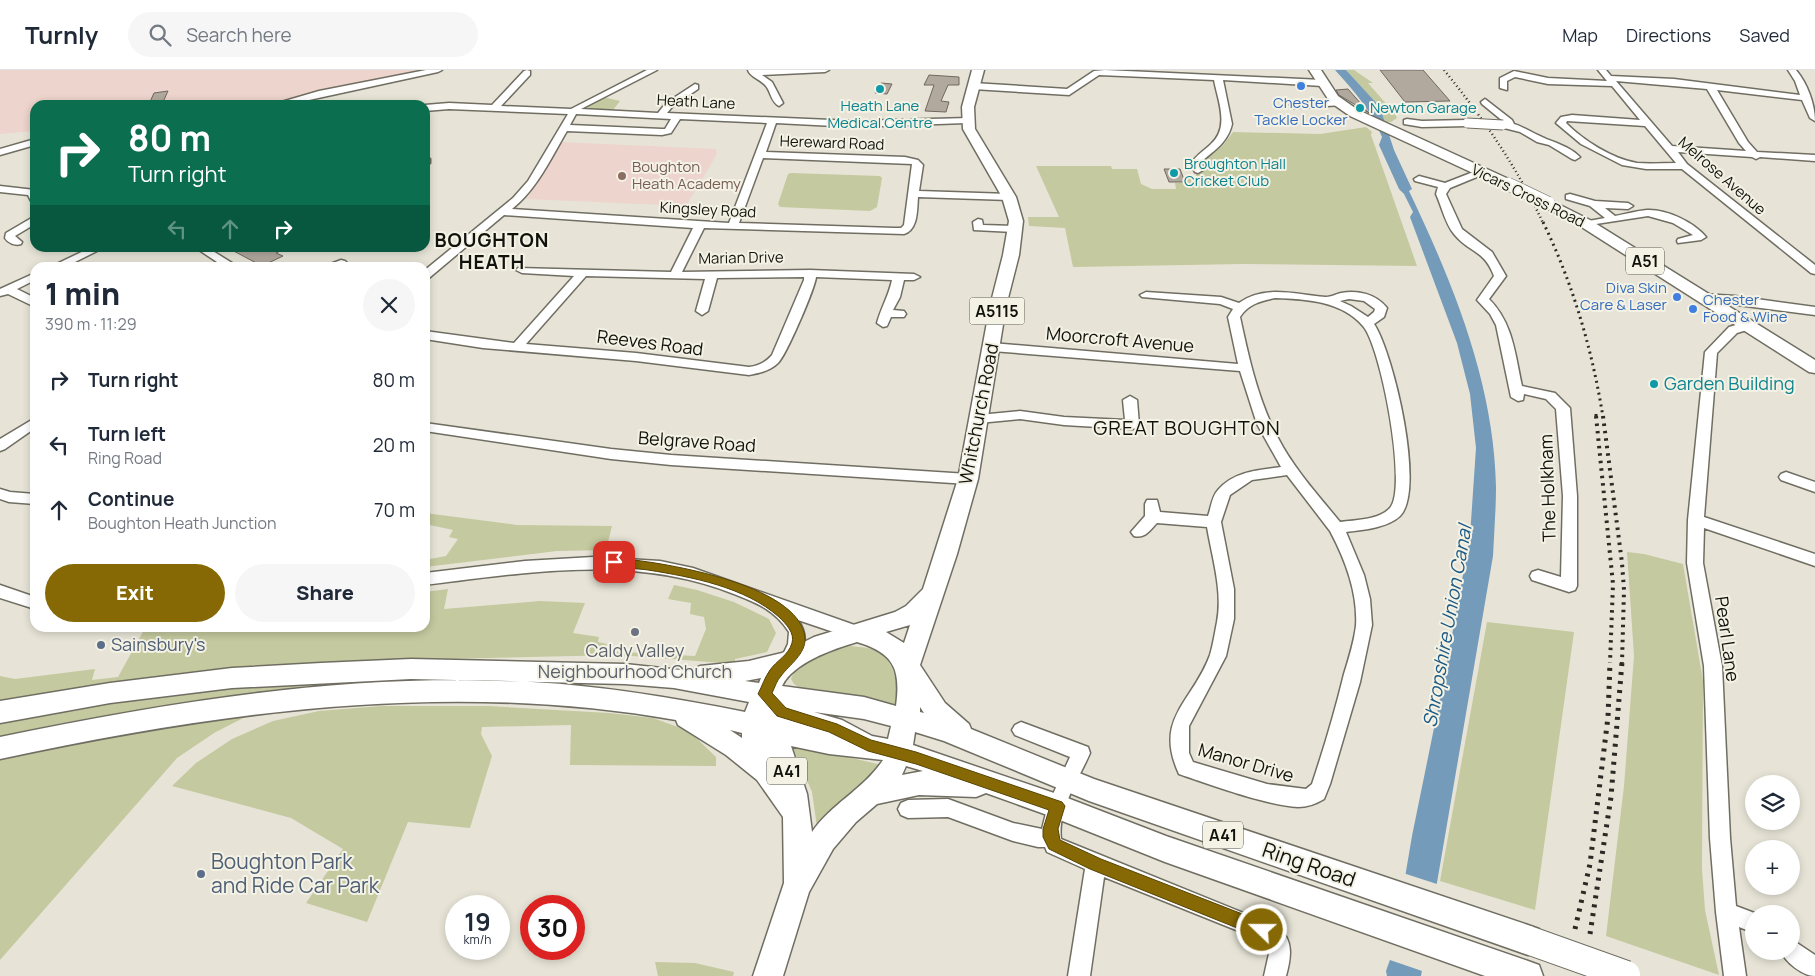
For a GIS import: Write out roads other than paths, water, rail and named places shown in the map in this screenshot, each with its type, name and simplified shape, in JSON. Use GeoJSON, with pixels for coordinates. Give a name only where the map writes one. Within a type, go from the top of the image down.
{"type":"FeatureCollection","features":[{"type":"Feature","properties":{"kind":"highway"},"geometry":{"type":"LineString","coordinates":[[966,120],[978,70]]}},
{"type":"Feature","properties":{"kind":"highway","name":"A51"},"geometry":{"type":"LineString","coordinates":[[1315,70],[1322,83],[1340,103]]}},
{"type":"Feature","properties":{"kind":"highway","name":"Vicars Cross Road"},"geometry":{"type":"LineString","coordinates":[[1340,103],[1381,126],[1548,203],[1587,224],[1815,368]]}},
{"type":"Feature","properties":{"kind":"highway","name":"Whitchurch Road"},"geometry":{"type":"LineString","coordinates":[[908,666],[933,593],[968,479],[979,419],[982,388],[992,347],[998,306],[1011,255],[1016,221],[1009,197],[969,129],[966,120]]}},
{"type":"Feature","properties":{"kind":"highway","name":"Whitchurch Road"},"geometry":{"type":"LineString","coordinates":[[788,662],[822,644],[902,618],[914,612],[933,593]]}},
{"type":"Feature","properties":{"kind":"highway"},"geometry":{"type":"LineString","coordinates":[[857,633],[885,640],[900,652],[936,710],[950,724],[975,742]]}},
{"type":"Feature","properties":{"kind":"highway"},"geometry":{"type":"LineString","coordinates":[[674,678],[737,673],[788,662]]}},
{"type":"Feature","properties":{"kind":"highway"},"geometry":{"type":"LineString","coordinates":[[770,715],[776,673],[788,662]]}},
{"type":"Feature","properties":{"kind":"highway"},"geometry":{"type":"LineString","coordinates":[[898,752],[906,719],[909,694],[908,666]]}},
{"type":"Feature","properties":{"kind":"highway"},"geometry":{"type":"LineString","coordinates":[[0,712],[110,693],[232,678],[411,669],[625,674],[674,678],[734,690],[770,715]]}},
{"type":"Feature","properties":{"kind":"highway"},"geometry":{"type":"LineString","coordinates":[[0,748],[59,735],[201,710],[274,701],[403,692],[454,691],[570,696],[674,710],[770,715],[786,706],[813,700],[850,717],[890,730],[897,741],[898,752]]}},
{"type":"Feature","properties":{"kind":"highway","name":"Ring Road"},"geometry":{"type":"LineString","coordinates":[[813,700],[864,708],[906,719],[975,742],[1063,794],[1164,849],[1523,974]]}},
{"type":"Feature","properties":{"kind":"highway"},"geometry":{"type":"LineString","coordinates":[[674,710],[735,746],[767,773]]}},
{"type":"Feature","properties":{"kind":"highway","name":"Ring Road"},"geometry":{"type":"LineString","coordinates":[[770,715],[824,742],[868,746],[898,752],[964,773],[994,785],[1063,794],[1378,888],[1628,975]]}},
{"type":"Feature","properties":{"kind":"highway","name":"A41"},"geometry":{"type":"LineString","coordinates":[[770,715],[756,745],[767,773],[796,812]]}},
{"type":"Feature","properties":{"kind":"highway","name":"A41"},"geometry":{"type":"LineString","coordinates":[[770,715],[794,792],[800,839],[797,887]]}},
{"type":"Feature","properties":{"kind":"highway","name":"A41"},"geometry":{"type":"LineString","coordinates":[[768,976],[797,887],[824,838],[841,817],[872,793],[890,771],[898,752]]}},
{"type":"Feature","properties":{"kind":"highway"},"geometry":{"type":"LineString","coordinates":[[872,793],[919,783],[994,785]]}},
{"type":"Feature","properties":{"kind":"street"},"geometry":{"type":"LineString","coordinates":[[296,100],[438,70]]}},
{"type":"Feature","properties":{"kind":"street"},"geometry":{"type":"LineString","coordinates":[[430,272],[460,245],[504,212],[532,182],[572,111],[580,105],[653,70]]}},
{"type":"Feature","properties":{"kind":"street"},"geometry":{"type":"LineString","coordinates":[[752,72],[826,70]]}},
{"type":"Feature","properties":{"kind":"street","name":"Melrose Avenue"},"geometry":{"type":"LineString","coordinates":[[1602,70],[1684,166],[1815,271]]}},
{"type":"Feature","properties":{"kind":"street"},"geometry":{"type":"LineString","coordinates":[[1792,70],[1797,76],[1815,118]]}},
{"type":"Feature","properties":{"kind":"street"},"geometry":{"type":"LineString","coordinates":[[973,86],[1014,85],[1069,92],[1073,91],[1096,71],[1202,74],[1218,78],[1322,83]]}},
{"type":"Feature","properties":{"kind":"street"},"geometry":{"type":"LineString","coordinates":[[752,72],[769,84],[777,102]]}},
{"type":"Feature","properties":{"kind":"street"},"geometry":{"type":"LineString","coordinates":[[1507,87],[1504,79],[1510,72],[1548,81],[1611,81],[1710,86],[1808,104]]}},
{"type":"Feature","properties":{"kind":"street"},"geometry":{"type":"LineString","coordinates":[[495,108],[527,73]]}},
{"type":"Feature","properties":{"kind":"street"},"geometry":{"type":"LineString","coordinates":[[1198,170],[1196,164],[1198,160],[1216,146],[1226,131],[1227,124],[1218,78]]}},
{"type":"Feature","properties":{"kind":"street"},"geometry":{"type":"LineString","coordinates":[[1710,86],[1744,143],[1756,156]]}},
{"type":"Feature","properties":{"kind":"street"},"geometry":{"type":"LineString","coordinates":[[662,115],[669,105],[694,87]]}},
{"type":"Feature","properties":{"kind":"street"},"geometry":{"type":"LineString","coordinates":[[1485,102],[1509,122],[1506,125]]}},
{"type":"Feature","properties":{"kind":"street"},"geometry":{"type":"LineString","coordinates":[[1299,106],[1340,103]]}},
{"type":"Feature","properties":{"kind":"street","name":"Heath Lane"},"geometry":{"type":"LineString","coordinates":[[430,108],[449,106],[883,124],[966,120]]}},
{"type":"Feature","properties":{"kind":"street"},"geometry":{"type":"LineString","coordinates":[[564,128],[662,132],[668,131],[677,116]]}},
{"type":"Feature","properties":{"kind":"street"},"geometry":{"type":"LineString","coordinates":[[1646,123],[1569,118],[1561,122],[1582,139],[1628,164],[1684,166]]}},
{"type":"Feature","properties":{"kind":"street"},"geometry":{"type":"LineString","coordinates":[[733,226],[773,120]]}},
{"type":"Feature","properties":{"kind":"street"},"geometry":{"type":"LineString","coordinates":[[1407,122],[1422,124],[1467,123],[1506,125],[1523,130],[1540,140],[1552,143],[1575,157]]}},
{"type":"Feature","properties":{"kind":"street"},"geometry":{"type":"LineString","coordinates":[[0,152],[30,143]]}},
{"type":"Feature","properties":{"kind":"street"},"geometry":{"type":"LineString","coordinates":[[1668,149],[1756,156],[1815,158]]}},
{"type":"Feature","properties":{"kind":"street","name":"Hereward Road"},"geometry":{"type":"LineString","coordinates":[[759,156],[905,160],[914,162],[918,166],[914,194]]}},
{"type":"Feature","properties":{"kind":"street"},"geometry":{"type":"LineString","coordinates":[[1419,179],[1446,186],[1480,172]]}},
{"type":"Feature","properties":{"kind":"street","name":"The Holkham"},"geometry":{"type":"LineString","coordinates":[[1446,186],[1442,189],[1442,194],[1459,233],[1491,256],[1500,276],[1496,284],[1484,294],[1483,300],[1495,312],[1502,325],[1518,393],[1550,396],[1563,408],[1570,496],[1569,586],[1538,576]]}},
{"type":"Feature","properties":{"kind":"street"},"geometry":{"type":"LineString","coordinates":[[0,189],[30,191]]}},
{"type":"Feature","properties":{"kind":"street"},"geometry":{"type":"LineString","coordinates":[[914,194],[1009,197]]}},
{"type":"Feature","properties":{"kind":"street","name":"Kingsley Road"},"geometry":{"type":"LineString","coordinates":[[504,212],[700,225],[894,231],[904,230],[909,226],[914,194]]}},
{"type":"Feature","properties":{"kind":"street"},"geometry":{"type":"LineString","coordinates":[[1570,197],[1594,204],[1628,206]]}},
{"type":"Feature","properties":{"kind":"street"},"geometry":{"type":"LineString","coordinates":[[1594,204],[1613,219]]}},
{"type":"Feature","properties":{"kind":"street"},"geometry":{"type":"LineString","coordinates":[[1587,224],[1648,214],[1667,216],[1701,237],[1682,241]]}},
{"type":"Feature","properties":{"kind":"street"},"geometry":{"type":"LineString","coordinates":[[978,222],[978,228],[1014,229]]}},
{"type":"Feature","properties":{"kind":"street"},"geometry":{"type":"LineString","coordinates":[[9,238],[30,223]]}},
{"type":"Feature","properties":{"kind":"street"},"geometry":{"type":"LineString","coordinates":[[675,276],[700,225]]}},
{"type":"Feature","properties":{"kind":"street"},"geometry":{"type":"LineString","coordinates":[[66,262],[89,252]]}},
{"type":"Feature","properties":{"kind":"street"},"geometry":{"type":"LineString","coordinates":[[208,252],[224,261]]}},
{"type":"Feature","properties":{"kind":"street","name":"Marian Drive"},"geometry":{"type":"LineString","coordinates":[[522,270],[675,276],[810,273],[914,277]]}},
{"type":"Feature","properties":{"kind":"street"},"geometry":{"type":"LineString","coordinates":[[517,347],[583,273]]}},
{"type":"Feature","properties":{"kind":"street","name":"Reeves Road"},"geometry":{"type":"LineString","coordinates":[[430,336],[483,344],[636,357],[749,371],[764,368],[773,363],[778,356],[810,280],[810,273]]}},
{"type":"Feature","properties":{"kind":"street"},"geometry":{"type":"LineString","coordinates":[[702,311],[712,275]]}},
{"type":"Feature","properties":{"kind":"street"},"geometry":{"type":"LineString","coordinates":[[899,276],[894,297],[884,318],[900,314]]}},
{"type":"Feature","properties":{"kind":"street"},"geometry":{"type":"LineString","coordinates":[[4,291],[30,278]]}},
{"type":"Feature","properties":{"kind":"street"},"geometry":{"type":"LineString","coordinates":[[4,291],[30,300]]}},
{"type":"Feature","properties":{"kind":"street"},"geometry":{"type":"LineString","coordinates":[[1327,301],[1353,294],[1366,297],[1375,302],[1381,308],[1380,314],[1367,324]]}},
{"type":"Feature","properties":{"kind":"street"},"geometry":{"type":"LineString","coordinates":[[1146,295],[1221,301],[1239,306],[1256,299],[1275,295],[1308,296],[1344,307],[1367,324],[1377,338],[1390,381],[1401,454],[1402,493],[1399,507],[1390,515],[1366,524],[1336,528],[1290,470],[1263,423],[1245,368],[1234,317],[1239,306]]}},
{"type":"Feature","properties":{"kind":"street"},"geometry":{"type":"LineString","coordinates":[[1703,298],[1735,300],[1815,311]]}},
{"type":"Feature","properties":{"kind":"street","name":"Pearl Lane"},"geometry":{"type":"LineString","coordinates":[[1735,976],[1726,912],[1720,838],[1713,666],[1695,563],[1695,520],[1711,352],[1733,330],[1746,326]]}},
{"type":"Feature","properties":{"kind":"street","name":"Moorcroft Avenue"},"geometry":{"type":"LineString","coordinates":[[992,347],[1245,368]]}},
{"type":"Feature","properties":{"kind":"street"},"geometry":{"type":"LineString","coordinates":[[979,419],[1020,415],[1064,421],[1132,425],[1130,400]]}},
{"type":"Feature","properties":{"kind":"street"},"geometry":{"type":"LineString","coordinates":[[0,446],[30,419]]}},
{"type":"Feature","properties":{"kind":"street","name":"Belgrave Road"},"geometry":{"type":"LineString","coordinates":[[430,428],[611,454],[671,460],[968,479]]}},
{"type":"Feature","properties":{"kind":"street","name":"Manor Drive"},"geometry":{"type":"LineString","coordinates":[[1290,470],[1249,476],[1234,484],[1223,494],[1214,522],[1226,589],[1226,619],[1218,656],[1180,726],[1180,753],[1186,768],[1288,797],[1305,799],[1317,793],[1327,770],[1364,628],[1362,598],[1356,569],[1336,528]]}},
{"type":"Feature","properties":{"kind":"street"},"geometry":{"type":"LineString","coordinates":[[1786,477],[1815,487]]}},
{"type":"Feature","properties":{"kind":"street"},"geometry":{"type":"LineString","coordinates":[[0,494],[9,497],[30,499]]}},
{"type":"Feature","properties":{"kind":"street"},"geometry":{"type":"LineString","coordinates":[[1139,532],[1153,510],[1214,522]]}},
{"type":"Feature","properties":{"kind":"street"},"geometry":{"type":"LineString","coordinates":[[1695,520],[1815,560]]}},
{"type":"Feature","properties":{"kind":"street"},"geometry":{"type":"LineString","coordinates":[[430,578],[526,566],[614,562],[646,565],[692,574],[734,587],[771,603],[857,633]]}},
{"type":"Feature","properties":{"kind":"street"},"geometry":{"type":"LineString","coordinates":[[0,591],[30,602]]}},
{"type":"Feature","properties":{"kind":"street"},"geometry":{"type":"LineString","coordinates":[[771,603],[795,625],[798,634],[798,644],[788,662]]}},
{"type":"Feature","properties":{"kind":"street"},"geometry":{"type":"LineString","coordinates":[[1021,730],[1081,753],[1063,794],[1051,829],[1051,837],[1054,844],[1096,864],[1276,937],[1280,944],[1281,952],[1276,976]]}},
{"type":"Feature","properties":{"kind":"street"},"geometry":{"type":"LineString","coordinates":[[908,809],[948,808],[1013,832],[1038,838],[1051,837]]}},
{"type":"Feature","properties":{"kind":"street"},"geometry":{"type":"LineString","coordinates":[[1079,976],[1096,864]]}},
{"type":"Feature","properties":{"kind":"street"},"geometry":{"type":"LineString","coordinates":[[1726,912],[1745,919]]}},
{"type":"Feature","properties":{"kind":"street"},"geometry":{"type":"LineString","coordinates":[[1800,957],[1815,968]]}},
{"type":"Feature","properties":{"kind":"water"},"geometry":{"type":"Polygon","coordinates":[[[1335,70],[1346,70],[1380,107],[1394,150],[1412,189],[1409,191],[1441,261],[1468,334],[1488,410],[1493,448],[1496,487],[1493,556],[1421,976],[1387,976],[1386,971],[1392,954],[1412,836],[1444,679],[1470,536],[1476,448],[1470,394],[1457,343],[1410,217],[1413,212],[1404,194],[1399,189],[1379,145],[1382,137],[1373,118],[1335,70]]]}},
{"type":"Feature","properties":{"kind":"railway"},"geometry":{"type":"LineString","coordinates":[[1444,70],[1472,106],[1511,163],[1543,223]]}},
{"type":"Feature","properties":{"kind":"railway"},"geometry":{"type":"LineString","coordinates":[[1543,222],[1554,245],[1580,317],[1603,417]]}},
{"type":"Feature","properties":{"kind":"railway"},"geometry":{"type":"LineString","coordinates":[[1596,416],[1613,584],[1610,663]]}},
{"type":"Feature","properties":{"kind":"railway"},"geometry":{"type":"LineString","coordinates":[[1603,416],[1622,563],[1624,590],[1622,663]]}},
{"type":"Feature","properties":{"kind":"railway"},"geometry":{"type":"LineString","coordinates":[[1575,929],[1590,864],[1608,717],[1610,662]]}},
{"type":"Feature","properties":{"kind":"railway"},"geometry":{"type":"LineString","coordinates":[[1590,934],[1611,797],[1622,662]]}},
{"type":"Feature","properties":{"kind":"place","name":"Chester Tackle Locker"},"geometry":{"type":"Point","coordinates":[1301,86]}},
{"type":"Feature","properties":{"kind":"place","name":"Heath Lane Medical Centre"},"geometry":{"type":"Point","coordinates":[880,89]}},
{"type":"Feature","properties":{"kind":"place","name":"Newton Garage"},"geometry":{"type":"Point","coordinates":[1360,108]}},
{"type":"Feature","properties":{"kind":"place","name":"Broughton Hall Cricket Club"},"geometry":{"type":"Point","coordinates":[1174,173]}},
{"type":"Feature","properties":{"kind":"place","name":"Boughton Heath Academy"},"geometry":{"type":"Point","coordinates":[622,176]}},
{"type":"Feature","properties":{"kind":"place","name":"Diva Skin Care & Laser"},"geometry":{"type":"Point","coordinates":[1677,297]}},
{"type":"Feature","properties":{"kind":"place","name":"Chester Food & Wine"},"geometry":{"type":"Point","coordinates":[1693,309]}},
{"type":"Feature","properties":{"kind":"place","name":"Garden Building"},"geometry":{"type":"Point","coordinates":[1654,384]}},
{"type":"Feature","properties":{"kind":"place","name":"Caldy Valley Neighbourhood Church"},"geometry":{"type":"Point","coordinates":[635,632]}},
{"type":"Feature","properties":{"kind":"place","name":"Sainsbury's"},"geometry":{"type":"Point","coordinates":[101,645]}},
{"type":"Feature","properties":{"kind":"place","name":"Boughton Park and Ride Car Park"},"geometry":{"type":"Point","coordinates":[201,874]}},
{"type":"Feature","properties":{"kind":"district","name":"BOUGHTON HEATH"},"geometry":{"type":"Point","coordinates":[492,251]}},
{"type":"Feature","properties":{"kind":"district","name":"GREAT BOUGHTON"},"geometry":{"type":"Point","coordinates":[1187,428]}},
{"type":"Feature","properties":{"kind":"water label","name":"Shropshire Union Canal"},"geometry":{"type":"Point","coordinates":[1447,626]}}]}
